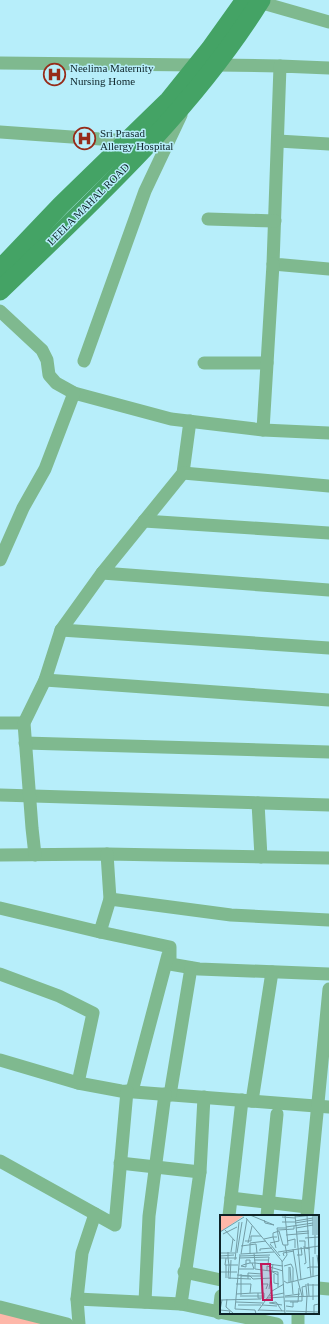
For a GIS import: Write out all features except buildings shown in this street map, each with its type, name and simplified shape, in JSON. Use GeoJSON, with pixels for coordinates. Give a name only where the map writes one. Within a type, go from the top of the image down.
{"type":"FeatureCollection","features":[{"type":"Feature","properties":{"kind":"main road","name":"LEELA MAHAL ROAD"},"geometry":{"type":"LineString","coordinates":[[0,291],[110,183],[181,97],[197,65],[255,1]]}},
{"type":"Feature","properties":{"kind":"main road","name":"LEELA MAHAL ROAD"},"geometry":{"type":"LineString","coordinates":[[1,265],[128,142],[217,65],[255,1]]}},
{"type":"Feature","properties":{"kind":"street"},"geometry":{"type":"LineString","coordinates":[[255,1],[329,22]]}},
{"type":"Feature","properties":{"kind":"street"},"geometry":{"type":"LineString","coordinates":[[0,62],[197,65]]}},
{"type":"Feature","properties":{"kind":"street"},"geometry":{"type":"LineString","coordinates":[[217,65],[329,68]]}},
{"type":"Feature","properties":{"kind":"street"},"geometry":{"type":"LineString","coordinates":[[263,430],[275,222],[280,66]]}},
{"type":"Feature","properties":{"kind":"street"},"geometry":{"type":"LineString","coordinates":[[84,361],[145,191],[181,97]]}},
{"type":"Feature","properties":{"kind":"street"},"geometry":{"type":"LineString","coordinates":[[0,132],[128,142]]}},
{"type":"Feature","properties":{"kind":"street"},"geometry":{"type":"LineString","coordinates":[[278,140],[329,144]]}},
{"type":"Feature","properties":{"kind":"street"},"geometry":{"type":"LineString","coordinates":[[208,218],[275,222]]}},
{"type":"Feature","properties":{"kind":"street"},"geometry":{"type":"LineString","coordinates":[[273,264],[329,269]]}},
{"type":"Feature","properties":{"kind":"street"},"geometry":{"type":"LineString","coordinates":[[0,311],[42,350],[48,360],[49,375],[56,383],[74,393],[171,419],[263,430],[329,433]]}},
{"type":"Feature","properties":{"kind":"street"},"geometry":{"type":"LineString","coordinates":[[204,363],[267,363]]}},
{"type":"Feature","properties":{"kind":"street"},"geometry":{"type":"LineString","coordinates":[[0,560],[23,508],[45,469],[74,393]]}},
{"type":"Feature","properties":{"kind":"street"},"geometry":{"type":"LineString","coordinates":[[35,855],[24,723],[45,680],[61,630],[102,572],[183,473],[190,421]]}},
{"type":"Feature","properties":{"kind":"street"},"geometry":{"type":"LineString","coordinates":[[183,473],[329,486]]}},
{"type":"Feature","properties":{"kind":"street"},"geometry":{"type":"LineString","coordinates":[[144,521],[329,533]]}},
{"type":"Feature","properties":{"kind":"street"},"geometry":{"type":"LineString","coordinates":[[102,572],[329,590]]}},
{"type":"Feature","properties":{"kind":"street"},"geometry":{"type":"LineString","coordinates":[[61,630],[329,648]]}},
{"type":"Feature","properties":{"kind":"street"},"geometry":{"type":"LineString","coordinates":[[45,680],[329,700]]}},
{"type":"Feature","properties":{"kind":"street"},"geometry":{"type":"LineString","coordinates":[[0,723],[24,723]]}},
{"type":"Feature","properties":{"kind":"street"},"geometry":{"type":"LineString","coordinates":[[25,742],[329,752]]}},
{"type":"Feature","properties":{"kind":"street"},"geometry":{"type":"LineString","coordinates":[[0,795],[329,805]]}},
{"type":"Feature","properties":{"kind":"street"},"geometry":{"type":"LineString","coordinates":[[258,803],[261,857]]}},
{"type":"Feature","properties":{"kind":"street"},"geometry":{"type":"LineString","coordinates":[[100,932],[110,899],[107,854]]}},
{"type":"Feature","properties":{"kind":"street"},"geometry":{"type":"LineString","coordinates":[[0,855],[107,854],[329,858]]}},
{"type":"Feature","properties":{"kind":"street"},"geometry":{"type":"LineString","coordinates":[[110,899],[231,915],[329,920]]}},
{"type":"Feature","properties":{"kind":"street"},"geometry":{"type":"LineString","coordinates":[[0,908],[170,947]]}},
{"type":"Feature","properties":{"kind":"street"},"geometry":{"type":"LineString","coordinates":[[170,947],[170,964],[191,968],[329,974]]}},
{"type":"Feature","properties":{"kind":"street"},"geometry":{"type":"LineString","coordinates":[[0,1161],[115,1225],[120,1163],[130,1091],[170,947]]}},
{"type":"Feature","properties":{"kind":"street"},"geometry":{"type":"LineString","coordinates":[[145,1302],[149,1216],[155,1167],[191,968]]}},
{"type":"Feature","properties":{"kind":"street"},"geometry":{"type":"LineString","coordinates":[[229,1215],[247,1101],[272,972]]}},
{"type":"Feature","properties":{"kind":"street"},"geometry":{"type":"LineString","coordinates":[[0,974],[59,996],[93,1013],[78,1082]]}},
{"type":"Feature","properties":{"kind":"street"},"geometry":{"type":"LineString","coordinates":[[231,1198],[268,1202],[307,1211],[323,1107],[329,993]]}},
{"type":"Feature","properties":{"kind":"street"},"geometry":{"type":"LineString","coordinates":[[0,1060],[78,1082],[130,1091],[323,1107]]}},
{"type":"Feature","properties":{"kind":"street"},"geometry":{"type":"LineString","coordinates":[[181,1304],[184,1272],[200,1172],[204,1097]]}},
{"type":"Feature","properties":{"kind":"street"},"geometry":{"type":"LineString","coordinates":[[267,1215],[277,1114]]}},
{"type":"Feature","properties":{"kind":"street"},"geometry":{"type":"LineString","coordinates":[[120,1163],[200,1172]]}},
{"type":"Feature","properties":{"kind":"street"},"geometry":{"type":"LineString","coordinates":[[79,1324],[77,1299],[82,1253],[95,1214]]}},
{"type":"Feature","properties":{"kind":"street"},"geometry":{"type":"LineString","coordinates":[[184,1272],[220,1280]]}},
{"type":"Feature","properties":{"kind":"street"},"geometry":{"type":"LineString","coordinates":[[319,1288],[329,1289]]}},
{"type":"Feature","properties":{"kind":"street"},"geometry":{"type":"LineString","coordinates":[[77,1299],[181,1304],[219,1313],[220,1304]]}},
{"type":"Feature","properties":{"kind":"street"},"geometry":{"type":"LineString","coordinates":[[0,1307],[67,1324]]}},
{"type":"Feature","properties":{"kind":"street"},"geometry":{"type":"LineString","coordinates":[[232,1314],[257,1316],[277,1324]]}},
{"type":"Feature","properties":{"kind":"shaded area"},"geometry":{"type":"Polygon","coordinates":[[[0,1307],[67,1324],[0,1324],[0,1307]]]}},
{"type":"Feature","properties":{"kind":"place","name":"Neelima Maternity Nursing Home"},"geometry":{"type":"Point","coordinates":[55,74]}},
{"type":"Feature","properties":{"kind":"place","name":"Sri Prasad Allergy Hospital"},"geometry":{"type":"Point","coordinates":[85,139]}}]}
